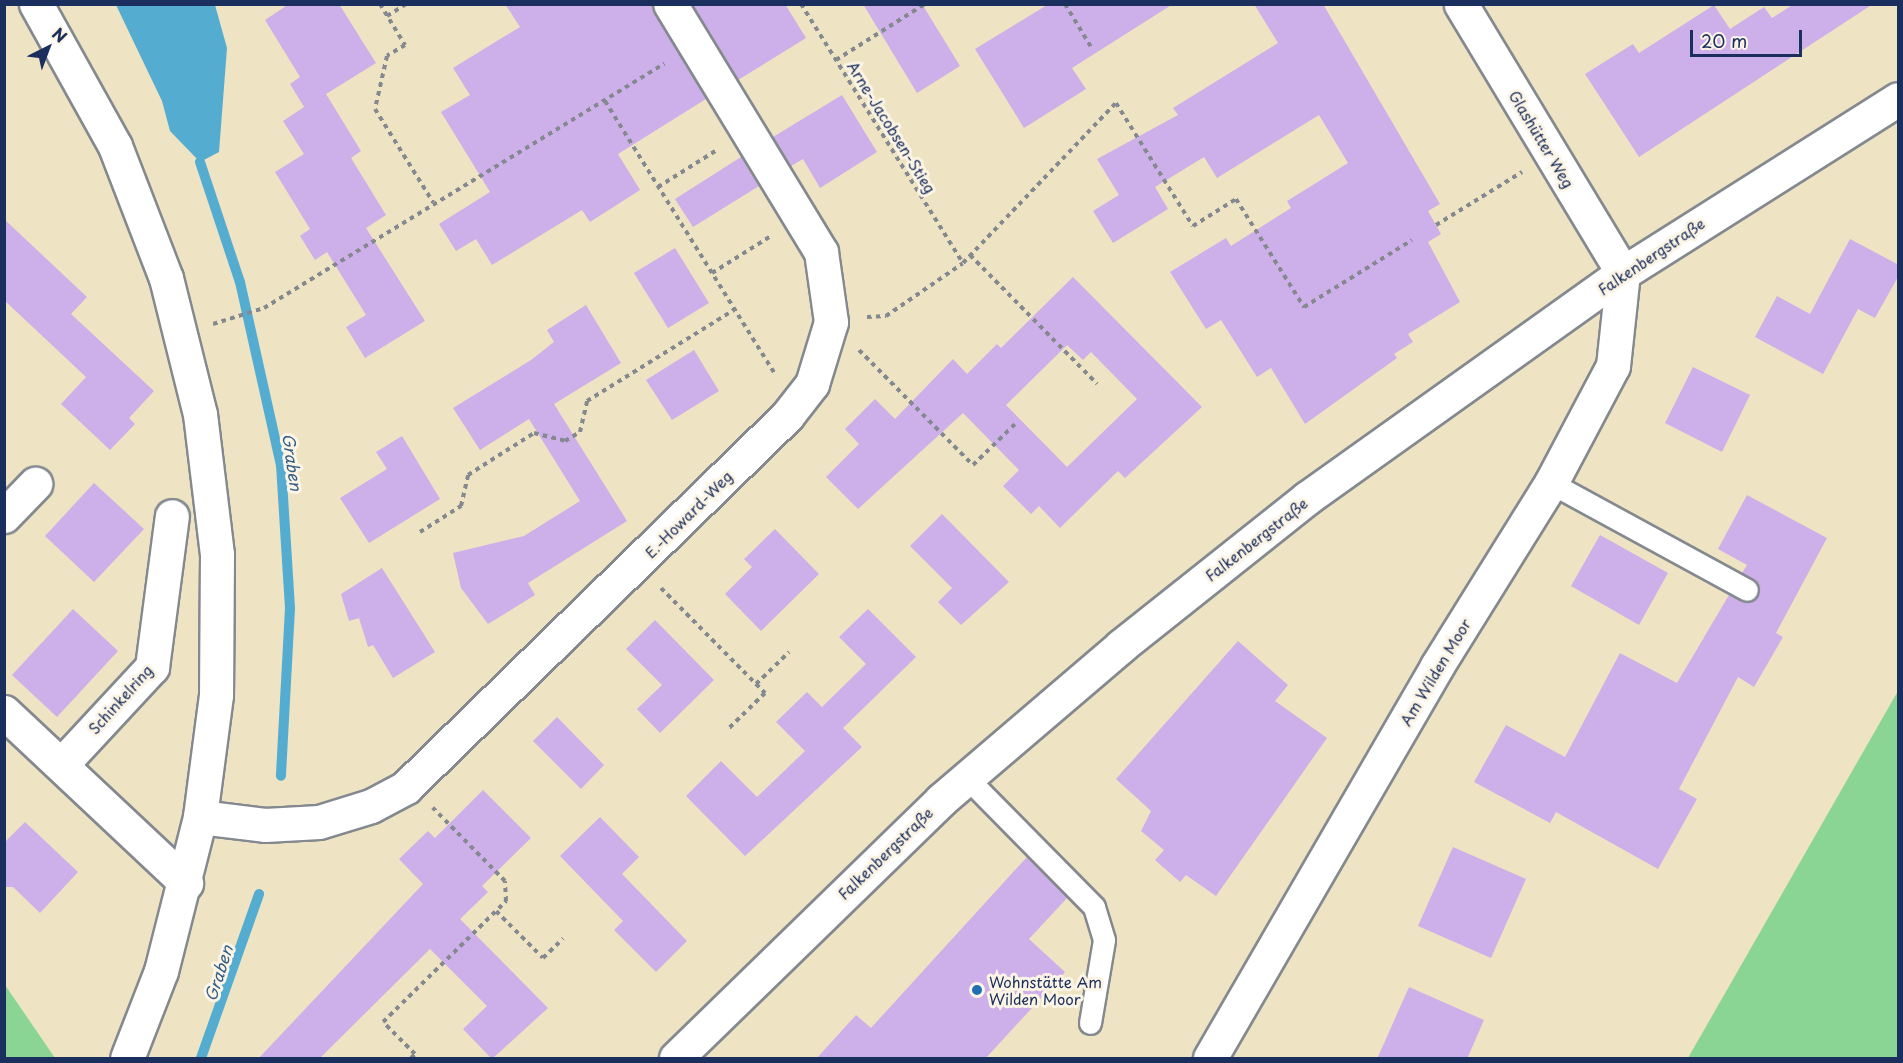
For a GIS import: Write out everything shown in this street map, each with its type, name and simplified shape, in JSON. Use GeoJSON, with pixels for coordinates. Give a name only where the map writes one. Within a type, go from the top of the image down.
{"type":"FeatureCollection","features":[{"type":"Feature","properties":{"kind":"street"},"geometry":{"type":"LineString","coordinates":[[36,4],[84,83],[142,211],[179,323],[200,414],[217,554],[218,625],[200,817],[186,883],[127,1059]]}},
{"type":"Feature","properties":{"kind":"street","name":"E.-Howard-Weg"},"geometry":{"type":"LineString","coordinates":[[200,817],[272,825],[319,822],[371,806],[409,784],[637,564],[795,407],[818,372],[831,320],[826,265],[802,217],[670,4]]}},
{"type":"Feature","properties":{"kind":"street","name":"Glashütter Weg"},"geometry":{"type":"LineString","coordinates":[[1461,4],[1623,273]]}},
{"type":"Feature","properties":{"kind":"street","name":"Falkenbergstraße"},"geometry":{"type":"LineString","coordinates":[[676,1059],[967,778],[1120,646],[1307,498],[1623,273],[1899,99]]}},
{"type":"Feature","properties":{"kind":"street","name":"Am Wilden Moor"},"geometry":{"type":"LineString","coordinates":[[1210,1059],[1437,666],[1551,483],[1613,366],[1623,273]]}},
{"type":"Feature","properties":{"kind":"street"},"geometry":{"type":"LineString","coordinates":[[4,516],[35,484]]}},
{"type":"Feature","properties":{"kind":"street","name":"Schinkelring"},"geometry":{"type":"LineString","coordinates":[[61,765],[152,667],[172,516]]}},
{"type":"Feature","properties":{"kind":"street"},"geometry":{"type":"LineString","coordinates":[[4,712],[186,883]]}},
{"type":"Feature","properties":{"kind":"lane"},"geometry":{"type":"LineString","coordinates":[[1551,483],[1747,590]]}},
{"type":"Feature","properties":{"kind":"lane"},"geometry":{"type":"LineString","coordinates":[[967,778],[1094,907],[1104,940],[1090,1023]]}},
{"type":"Feature","properties":{"kind":"path"},"geometry":{"type":"LineString","coordinates":[[380,4],[405,45],[387,56],[375,109],[434,202]]}},
{"type":"Feature","properties":{"kind":"path"},"geometry":{"type":"LineString","coordinates":[[387,16],[406,4]]}},
{"type":"Feature","properties":{"kind":"path","name":"Arne-Jacobsen-Stieg"},"geometry":{"type":"LineString","coordinates":[[801,4],[963,263]]}},
{"type":"Feature","properties":{"kind":"path"},"geometry":{"type":"LineString","coordinates":[[836,60],[925,4]]}},
{"type":"Feature","properties":{"kind":"path"},"geometry":{"type":"LineString","coordinates":[[1065,4],[1091,47]]}},
{"type":"Feature","properties":{"kind":"path"},"geometry":{"type":"LineString","coordinates":[[230,319],[264,308],[434,202],[695,45]]}},
{"type":"Feature","properties":{"kind":"path"},"geometry":{"type":"LineString","coordinates":[[605,101],[795,407]]}},
{"type":"Feature","properties":{"kind":"path"},"geometry":{"type":"LineString","coordinates":[[831,320],[886,316],[963,263],[1116,103],[1193,226],[1236,199],[1304,307],[1412,240]]}},
{"type":"Feature","properties":{"kind":"path"},"geometry":{"type":"LineString","coordinates":[[658,187],[748,130]]}},
{"type":"Feature","properties":{"kind":"path"},"geometry":{"type":"LineString","coordinates":[[1436,225],[1550,154]]}},
{"type":"Feature","properties":{"kind":"path"},"geometry":{"type":"LineString","coordinates":[[712,273],[802,217]]}},
{"type":"Feature","properties":{"kind":"path"},"geometry":{"type":"LineString","coordinates":[[970,255],[1097,384]]}},
{"type":"Feature","properties":{"kind":"path"},"geometry":{"type":"LineString","coordinates":[[420,531],[461,506],[468,475],[534,433],[566,441],[580,432],[587,401],[734,310]]}},
{"type":"Feature","properties":{"kind":"path"},"geometry":{"type":"LineString","coordinates":[[831,320],[973,465],[1016,423]]}},
{"type":"Feature","properties":{"kind":"path"},"geometry":{"type":"LineString","coordinates":[[637,564],[765,693],[727,730]]}},
{"type":"Feature","properties":{"kind":"path"},"geometry":{"type":"LineString","coordinates":[[756,684],[789,652]]}},
{"type":"Feature","properties":{"kind":"path"},"geometry":{"type":"LineString","coordinates":[[409,784],[505,881],[506,901],[383,1022],[415,1054],[411,1059]]}},
{"type":"Feature","properties":{"kind":"path"},"geometry":{"type":"LineString","coordinates":[[496,911],[543,958],[563,939]]}},
{"type":"Feature","properties":{"kind":"green space"},"geometry":{"type":"Polygon","coordinates":[[[1898,691],[1898,1058],[1688,1058],[1898,691]]]}},
{"type":"Feature","properties":{"kind":"green space"},"geometry":{"type":"Polygon","coordinates":[[[5,985],[55,1058],[5,1058],[5,985]]]}},
{"type":"Feature","properties":{"kind":"water"},"geometry":{"type":"Polygon","coordinates":[[[116,5],[215,5],[227,48],[219,152],[200,162],[170,131],[162,101],[116,5]]]}},
{"type":"Feature","properties":{"kind":"building"},"geometry":{"type":"Polygon","coordinates":[[[289,4],[339,4],[376,63],[326,94],[361,151],[351,158],[386,215],[366,228],[425,321],[365,358],[346,327],[366,315],[327,252],[315,260],[300,236],[310,229],[275,172],[304,154],[283,121],[304,107],[290,84],[300,77],[265,20],[289,4]]]}},
{"type":"Feature","properties":{"kind":"building"},"geometry":{"type":"Polygon","coordinates":[[[505,4],[651,4],[706,99],[618,154],[640,190],[590,222],[582,210],[492,265],[476,239],[456,251],[439,224],[490,192],[441,112],[470,95],[453,68],[520,27],[505,4]]]}},
{"type":"Feature","properties":{"kind":"building"},"geometry":{"type":"Polygon","coordinates":[[[692,4],[785,4],[806,38],[738,80],[692,4]]]}},
{"type":"Feature","properties":{"kind":"building"},"geometry":{"type":"Polygon","coordinates":[[[863,4],[922,4],[960,66],[917,93],[863,4]]]}},
{"type":"Feature","properties":{"kind":"building"},"geometry":{"type":"Polygon","coordinates":[[[1173,4],[1072,68],[1086,89],[1024,128],[975,49],[1047,5],[1173,4]]]}},
{"type":"Feature","properties":{"kind":"building"},"geometry":{"type":"Polygon","coordinates":[[[1254,4],[1323,4],[1440,204],[1428,211],[1441,234],[1428,242],[1460,302],[1408,334],[1413,342],[1394,354],[1397,358],[1305,424],[1271,368],[1257,377],[1221,320],[1206,329],[1170,272],[1226,238],[1231,246],[1291,208],[1287,201],[1348,163],[1319,115],[1217,178],[1204,157],[1155,187],[1168,209],[1113,243],[1093,211],[1119,195],[1097,159],[1178,115],[1173,108],[1278,43],[1254,4]]]}},
{"type":"Feature","properties":{"kind":"building"},"geometry":{"type":"Polygon","coordinates":[[[1794,4],[1873,4],[1639,157],[1585,74],[1633,44],[1639,53],[1714,5],[1730,29],[1764,7],[1772,18],[1794,4]]]}},
{"type":"Feature","properties":{"kind":"building"},"geometry":{"type":"Polygon","coordinates":[[[842,95],[877,152],[820,188],[803,159],[791,166],[773,137],[842,95]]]}},
{"type":"Feature","properties":{"kind":"building"},"geometry":{"type":"Polygon","coordinates":[[[741,157],[759,186],[693,227],[675,199],[741,157]]]}},
{"type":"Feature","properties":{"kind":"building"},"geometry":{"type":"Polygon","coordinates":[[[4,219],[87,297],[71,314],[154,391],[129,418],[135,424],[110,450],[61,404],[86,377],[4,300],[4,219]]]}},
{"type":"Feature","properties":{"kind":"building"},"geometry":{"type":"Polygon","coordinates":[[[1850,239],[1899,265],[1899,275],[1875,318],[1858,309],[1823,374],[1755,337],[1777,296],[1810,314],[1850,239]]]}},
{"type":"Feature","properties":{"kind":"building"},"geometry":{"type":"Polygon","coordinates":[[[675,248],[709,303],[668,328],[634,273],[675,248]]]}},
{"type":"Feature","properties":{"kind":"building"},"geometry":{"type":"Polygon","coordinates":[[[1073,277],[1202,407],[1125,478],[1118,471],[1060,528],[1039,506],[1031,514],[1003,486],[1019,470],[963,413],[858,509],[826,477],[859,444],[845,429],[875,399],[895,419],[953,359],[967,374],[997,344],[1001,348],[1073,277]],[[1067,345],[1006,405],[1067,467],[1137,399],[1091,352],[1083,360],[1067,345]]]}},
{"type":"Feature","properties":{"kind":"building"},"geometry":{"type":"Polygon","coordinates":[[[586,305],[621,363],[554,404],[627,521],[528,583],[535,595],[488,624],[461,588],[453,553],[524,536],[580,501],[529,419],[480,450],[453,408],[531,360],[554,342],[547,330],[586,305]]]}},
{"type":"Feature","properties":{"kind":"building"},"geometry":{"type":"Polygon","coordinates":[[[694,350],[719,391],[672,420],[646,380],[694,350]]]}},
{"type":"Feature","properties":{"kind":"building"},"geometry":{"type":"Polygon","coordinates":[[[1693,367],[1750,395],[1722,452],[1665,423],[1693,367]]]}},
{"type":"Feature","properties":{"kind":"building"},"geometry":{"type":"Polygon","coordinates":[[[402,436],[440,499],[369,543],[340,498],[387,469],[376,452],[402,436]]]}},
{"type":"Feature","properties":{"kind":"building"},"geometry":{"type":"Polygon","coordinates":[[[94,483],[144,529],[94,582],[45,536],[94,483]]]}},
{"type":"Feature","properties":{"kind":"building"},"geometry":{"type":"Polygon","coordinates":[[[1747,495],[1827,538],[1776,633],[1783,637],[1754,687],[1738,677],[1679,789],[1697,799],[1658,869],[1556,812],[1550,823],[1474,782],[1506,725],[1565,757],[1620,653],[1677,683],[1729,595],[1747,603],[1758,596],[1758,583],[1742,573],[1747,565],[1718,549],[1747,495]]]}},
{"type":"Feature","properties":{"kind":"building"},"geometry":{"type":"Polygon","coordinates":[[[942,514],[1009,582],[961,625],[938,602],[952,588],[910,546],[942,514]]]}},
{"type":"Feature","properties":{"kind":"building"},"geometry":{"type":"Polygon","coordinates":[[[775,529],[819,574],[761,631],[725,594],[752,567],[744,559],[775,529]]]}},
{"type":"Feature","properties":{"kind":"building"},"geometry":{"type":"Polygon","coordinates":[[[1600,535],[1668,573],[1639,625],[1571,586],[1600,535]]]}},
{"type":"Feature","properties":{"kind":"building"},"geometry":{"type":"Polygon","coordinates":[[[382,568],[435,652],[393,678],[373,645],[368,647],[359,618],[349,621],[341,594],[382,568]]]}},
{"type":"Feature","properties":{"kind":"building"},"geometry":{"type":"Polygon","coordinates":[[[73,609],[118,651],[57,717],[12,675],[73,609]]]}},
{"type":"Feature","properties":{"kind":"building"},"geometry":{"type":"Polygon","coordinates":[[[868,609],[916,657],[843,728],[862,747],[745,856],[686,796],[721,761],[757,797],[805,751],[776,722],[807,692],[822,707],[866,664],[839,637],[868,609]]]}},
{"type":"Feature","properties":{"kind":"building"},"geometry":{"type":"Polygon","coordinates":[[[655,620],[714,680],[660,733],[637,709],[662,685],[626,649],[655,620]]]}},
{"type":"Feature","properties":{"kind":"building"},"geometry":{"type":"Polygon","coordinates":[[[1238,641],[1288,685],[1275,701],[1327,738],[1216,896],[1186,875],[1180,882],[1155,860],[1164,850],[1141,831],[1151,811],[1116,779],[1238,641]]]}},
{"type":"Feature","properties":{"kind":"building"},"geometry":{"type":"Polygon","coordinates":[[[557,717],[604,765],[581,789],[533,741],[557,717]]]}},
{"type":"Feature","properties":{"kind":"building"},"geometry":{"type":"Polygon","coordinates":[[[483,790],[531,838],[482,886],[488,892],[460,919],[548,1008],[492,1059],[463,1029],[487,1006],[430,949],[319,1059],[258,1059],[423,884],[399,859],[428,831],[435,838],[483,790]]]}},
{"type":"Feature","properties":{"kind":"building"},"geometry":{"type":"Polygon","coordinates":[[[600,817],[639,857],[622,874],[687,941],[656,972],[614,930],[623,921],[560,856],[600,817]]]}},
{"type":"Feature","properties":{"kind":"building"},"geometry":{"type":"Polygon","coordinates":[[[25,822],[78,872],[40,913],[13,887],[4,887],[4,843],[25,822]]]}},
{"type":"Feature","properties":{"kind":"building"},"geometry":{"type":"Polygon","coordinates":[[[1453,847],[1526,879],[1491,958],[1418,926],[1453,847]]]}},
{"type":"Feature","properties":{"kind":"building","name":"Wohnstätte Am Wilden Moor"},"geometry":{"type":"Polygon","coordinates":[[[1027,857],[1067,898],[1029,939],[1065,972],[985,1059],[816,1059],[856,1015],[871,1028],[1027,857]]]}},
{"type":"Feature","properties":{"kind":"building"},"geometry":{"type":"Polygon","coordinates":[[[1409,987],[1484,1020],[1467,1059],[1377,1059],[1409,987]]]}},
{"type":"Feature","properties":{"kind":"waterway","name":"Graben"},"geometry":{"type":"LineString","coordinates":[[200,162],[240,282],[281,465],[290,608],[281,776]]}},
{"type":"Feature","properties":{"kind":"waterway","name":"Graben"},"geometry":{"type":"LineString","coordinates":[[201,1058],[259,894]]}},
{"type":"Feature","properties":{"kind":"place","name":"Wohnstätte Am Wilden Moor"},"geometry":{"type":"Point","coordinates":[977,990]}}]}
